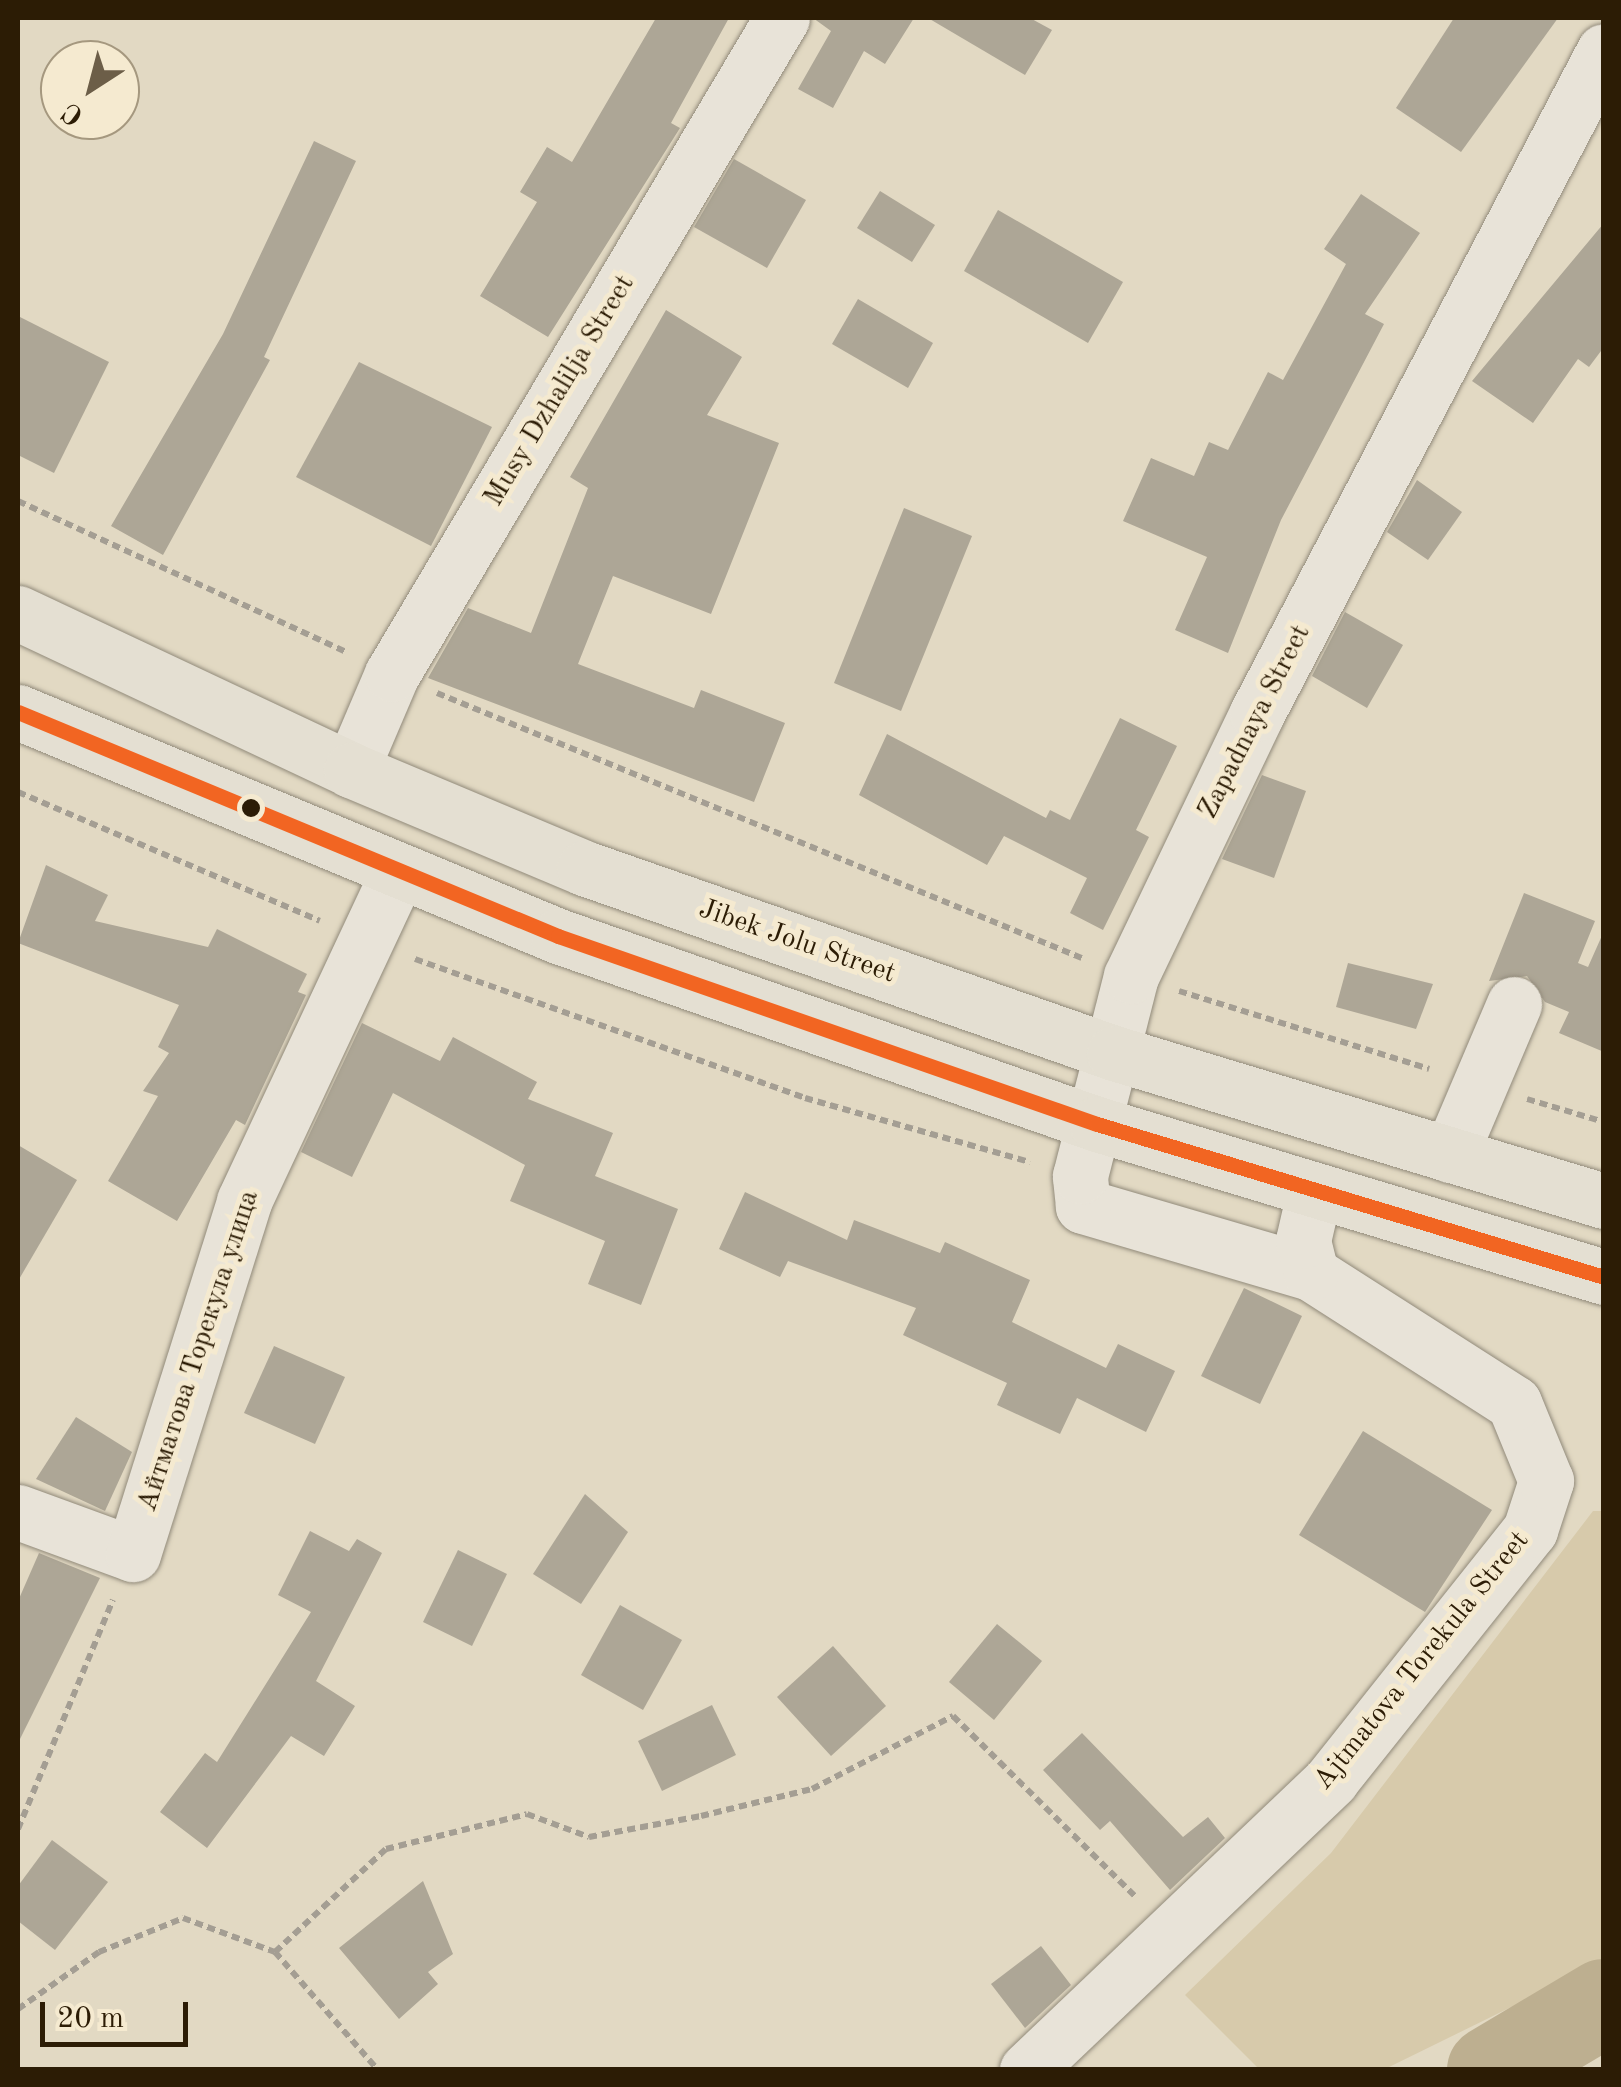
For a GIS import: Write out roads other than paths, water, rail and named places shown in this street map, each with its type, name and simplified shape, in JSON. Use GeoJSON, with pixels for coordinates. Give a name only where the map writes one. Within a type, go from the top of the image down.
{"type":"FeatureCollection","features":[{"type":"Feature","properties":{"kind":"main road","name":"Jibek Jolu Street"},"geometry":{"type":"LineString","coordinates":[[18,613],[350,770],[584,868],[1114,1052],[1604,1201]]}},
{"type":"Feature","properties":{"kind":"main road"},"geometry":{"type":"LineString","coordinates":[[18,712],[397,874],[1097,1124],[1314,1193],[1604,1277]]}},
{"type":"Feature","properties":{"kind":"street","name":"Musy Dzhalilja Street"},"geometry":{"type":"LineString","coordinates":[[350,770],[392,674],[782,18]]}},
{"type":"Feature","properties":{"kind":"street","name":"Zapadnaya Street"},"geometry":{"type":"LineString","coordinates":[[1311,1273],[1083,1206],[1080,1176],[1097,1124],[1130,976],[1257,714],[1604,50]]}},
{"type":"Feature","properties":{"kind":"street","name":"Айтматова Торекула улица"},"geometry":{"type":"LineString","coordinates":[[18,1512],[132,1554],[244,1201],[397,874]]}},
{"type":"Feature","properties":{"kind":"street"},"geometry":{"type":"LineString","coordinates":[[1450,1156],[1514,1004]]}},
{"type":"Feature","properties":{"kind":"street"},"geometry":{"type":"LineString","coordinates":[[1311,1273],[1302,1241],[1314,1193]]}},
{"type":"Feature","properties":{"kind":"street","name":"Ajtmatova Torekula Street"},"geometry":{"type":"LineString","coordinates":[[1027,2070],[1331,1780],[1530,1530],[1546,1481],[1514,1402],[1311,1273]]}},
{"type":"Feature","properties":{"kind":"waterway"},"geometry":{"type":"LineString","coordinates":[[1491,2070],[1604,2003]]}}]}
